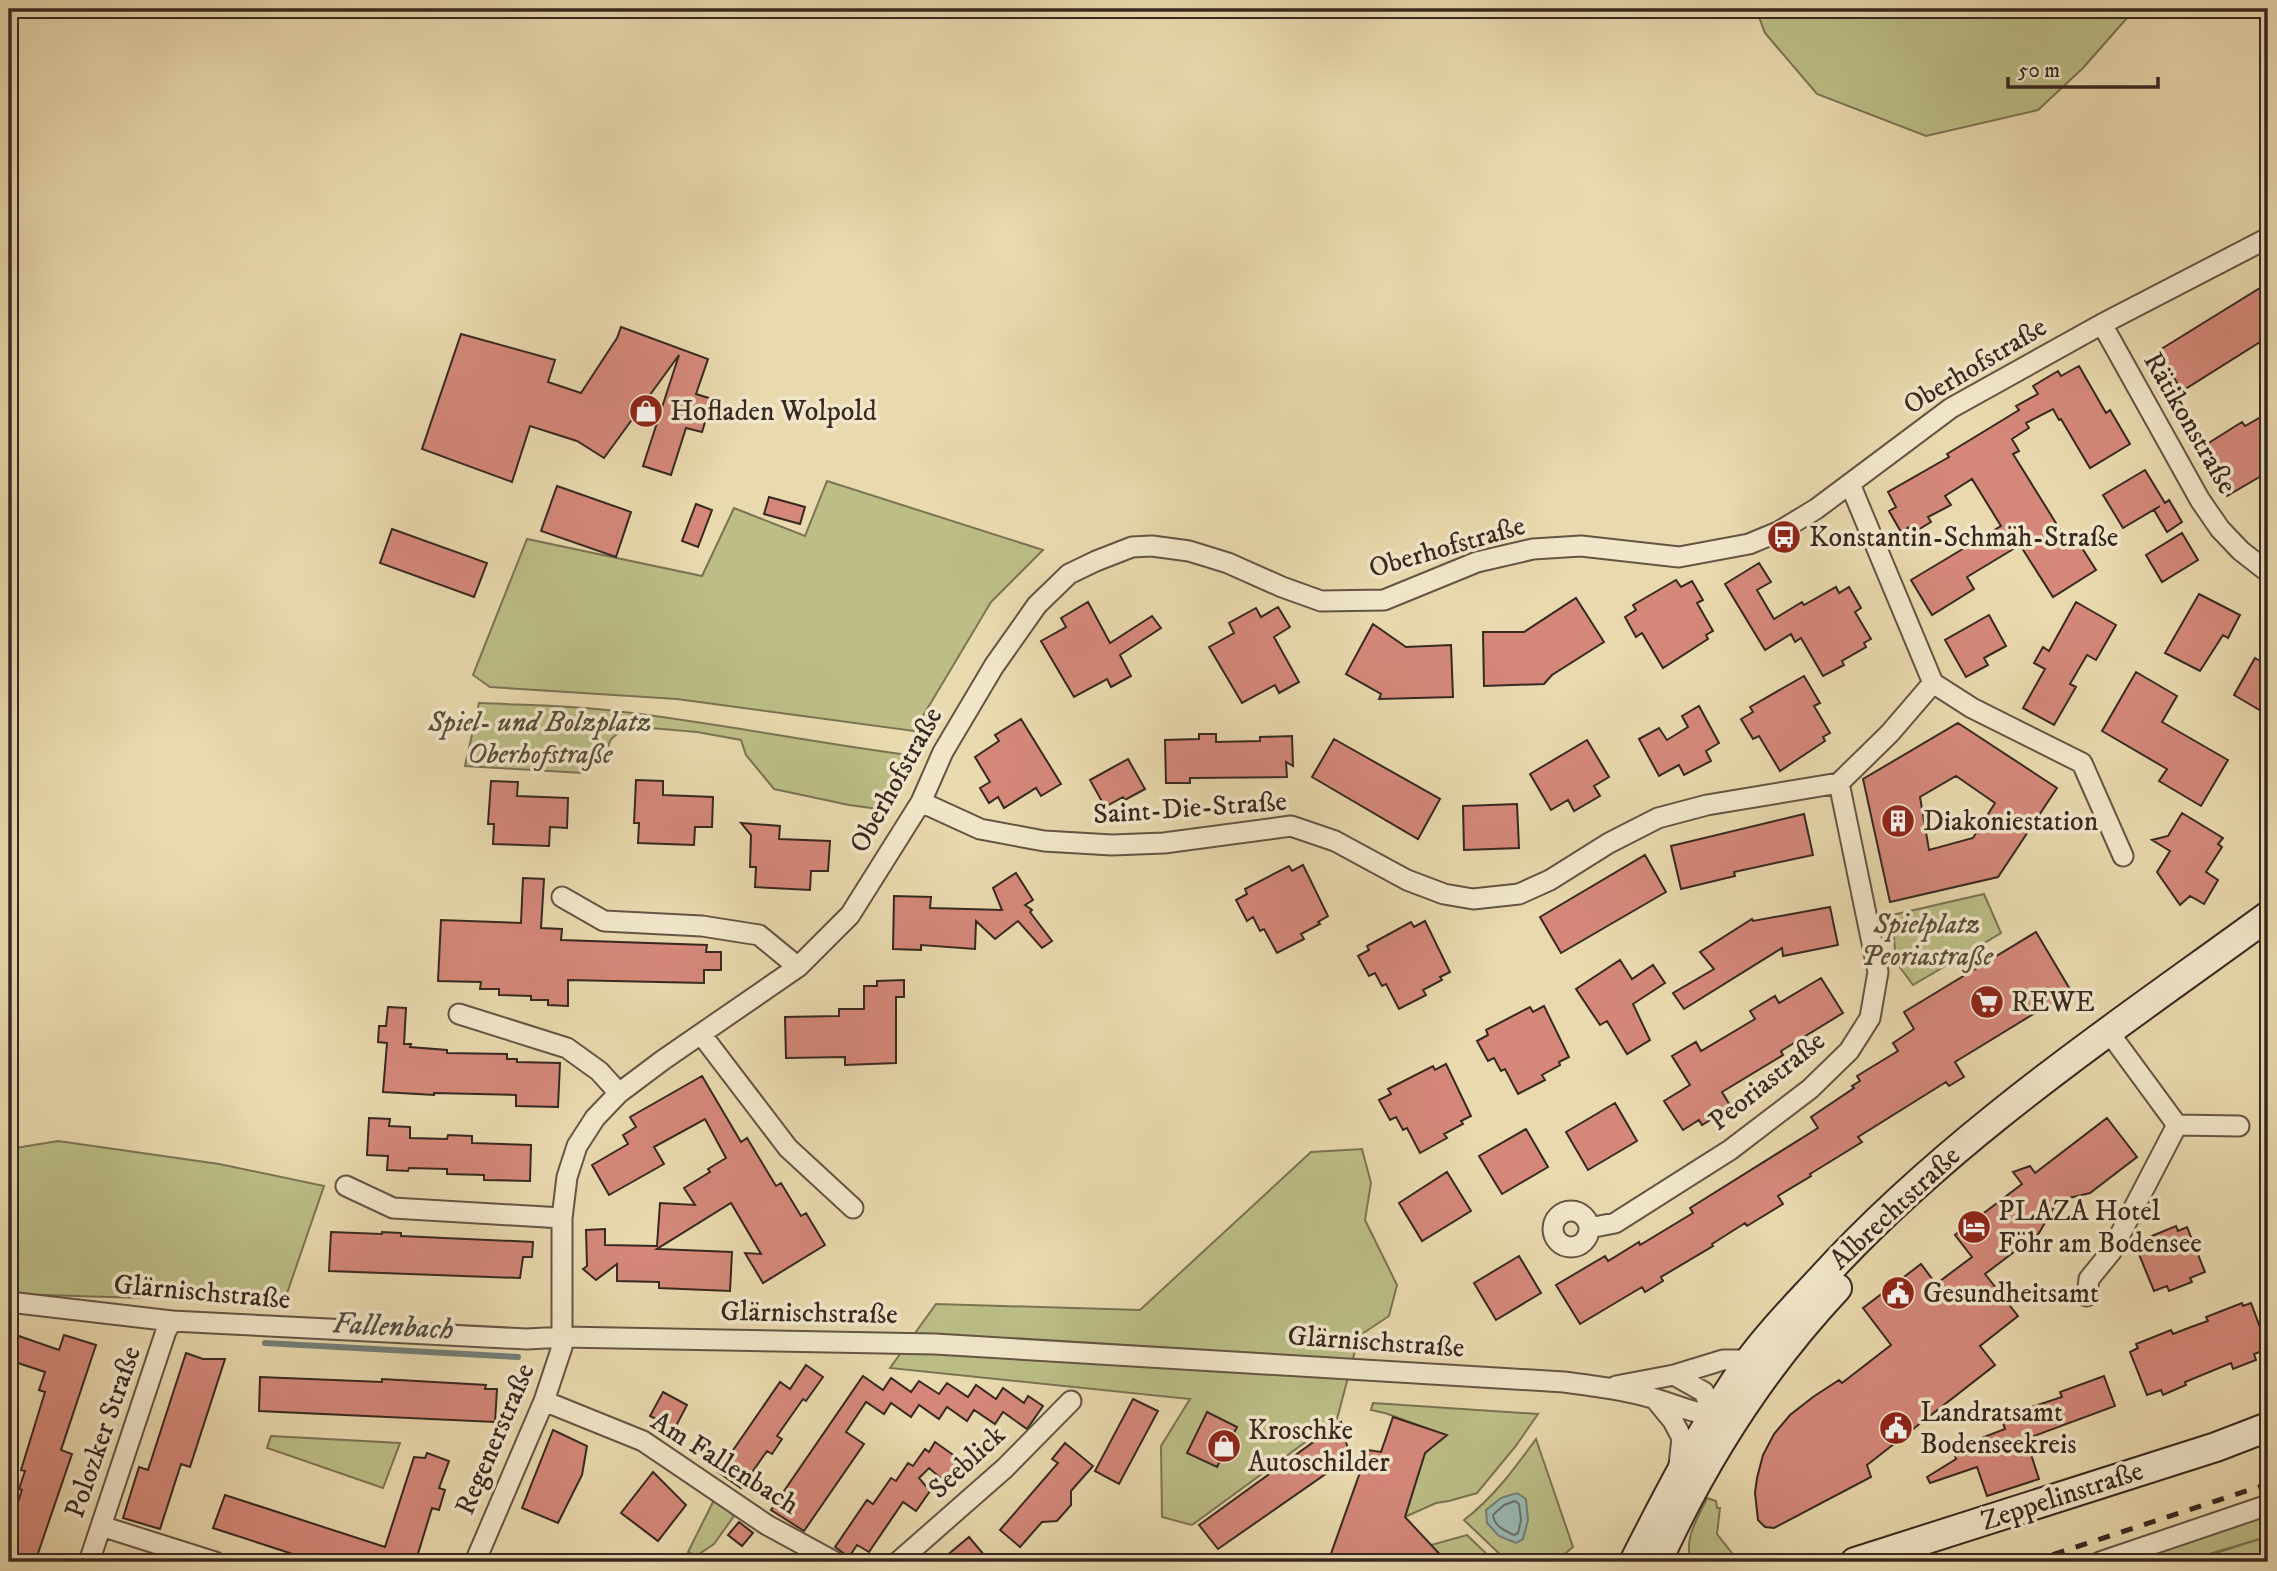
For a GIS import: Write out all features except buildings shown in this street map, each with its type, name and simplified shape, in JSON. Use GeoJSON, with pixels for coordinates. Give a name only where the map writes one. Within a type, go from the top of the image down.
{"type":"FeatureCollection","features":[{"type":"Feature","properties":{"kind":"main road","name":"Albrechtstraße"},"geometry":{"type":"LineString","coordinates":[[1634,1562],[1677,1478],[1721,1421],[1816,1313],[1906,1219],[2114,1039],[2268,916]]}},
{"type":"Feature","properties":{"kind":"main road","name":"Albrechtstraße"},"geometry":{"type":"LineString","coordinates":[[1657,1562],[1751,1360],[1777,1326],[1833,1266],[1885,1214],[1961,1146],[2114,1039],[2268,939]]}},
{"type":"Feature","properties":{"kind":"main road","name":"Zeppelinstraße"},"geometry":{"type":"LineString","coordinates":[[1856,1562],[2216,1447],[2268,1427]]}},
{"type":"Feature","properties":{"kind":"main road"},"geometry":{"type":"LineString","coordinates":[[1671,1530],[1673,1562]]}},
{"type":"Feature","properties":{"kind":"street","name":"Oberhofstraße"},"geometry":{"type":"LineString","coordinates":[[563,1337],[562,1218],[567,1177],[577,1146],[595,1118],[619,1093],[798,967],[850,915],[921,802],[943,752],[971,703],[1037,605],[1069,574],[1132,547],[1152,546],[1189,551],[1228,563],[1321,601],[1384,600],[1477,562],[1533,549],[1581,546],[1679,558],[1749,544],[1797,521],[1951,408],[2102,324],[2268,238]]}},
{"type":"Feature","properties":{"kind":"street","name":"Rätikonstraße"},"geometry":{"type":"LineString","coordinates":[[2102,324],[2182,470],[2220,529],[2241,551],[2268,572]]}},
{"type":"Feature","properties":{"kind":"street"},"geometry":{"type":"LineString","coordinates":[[1850,484],[1933,682],[1972,708],[2082,764],[2123,856]]}},
{"type":"Feature","properties":{"kind":"street"},"geometry":{"type":"LineString","coordinates":[[1839,783],[1890,733],[1933,682]]}},
{"type":"Feature","properties":{"kind":"street","name":"Saint-Die-Straße"},"geometry":{"type":"LineString","coordinates":[[921,802],[980,829],[1044,841],[1112,845],[1164,843],[1291,826],[1335,841],[1407,880],[1444,894],[1473,899],[1520,894],[1550,880],[1609,843],[1658,818],[1707,805],[1839,783]]}},
{"type":"Feature","properties":{"kind":"street","name":"Peoriastraße"},"geometry":{"type":"LineString","coordinates":[[1589,1228],[1615,1223],[1754,1133],[1810,1089],[1849,1051],[1870,1018],[1878,972],[1839,783]]}},
{"type":"Feature","properties":{"kind":"street"},"geometry":{"type":"LineString","coordinates":[[562,897],[604,921],[702,926],[759,935],[798,967]]}},
{"type":"Feature","properties":{"kind":"street"},"geometry":{"type":"LineString","coordinates":[[459,1014],[567,1048],[599,1071],[619,1093]]}},
{"type":"Feature","properties":{"kind":"street"},"geometry":{"type":"LineString","coordinates":[[701,1034],[788,1148],[853,1208]]}},
{"type":"Feature","properties":{"kind":"street"},"geometry":{"type":"LineString","coordinates":[[2114,1039],[2177,1125]]}},
{"type":"Feature","properties":{"kind":"street"},"geometry":{"type":"LineString","coordinates":[[2177,1125],[2239,1126]]}},
{"type":"Feature","properties":{"kind":"street"},"geometry":{"type":"LineString","coordinates":[[2087,1296],[2090,1279],[2111,1252],[2177,1125]]}},
{"type":"Feature","properties":{"kind":"street"},"geometry":{"type":"LineString","coordinates":[[346,1186],[393,1208],[562,1218]]}},
{"type":"Feature","properties":{"kind":"street","name":"Glärnischstraße"},"geometry":{"type":"LineString","coordinates":[[9,1302],[172,1321],[514,1338],[935,1344],[1481,1377],[1608,1388],[1655,1399],[1721,1421]]}},
{"type":"Feature","properties":{"kind":"street","name":"Polozker Straße"},"geometry":{"type":"LineString","coordinates":[[89,1562],[166,1331],[172,1321]]}},
{"type":"Feature","properties":{"kind":"street","name":"Regenerstraße"},"geometry":{"type":"LineString","coordinates":[[475,1562],[544,1401],[563,1337]]}},
{"type":"Feature","properties":{"kind":"street","name":"Glärnischstraße"},"geometry":{"type":"LineString","coordinates":[[1608,1388],[1674,1375],[1723,1360],[1751,1360]]}},
{"type":"Feature","properties":{"kind":"street"},"geometry":{"type":"LineString","coordinates":[[1674,1375],[1704,1392],[1721,1421]]}},
{"type":"Feature","properties":{"kind":"street"},"geometry":{"type":"LineString","coordinates":[[1655,1399],[1673,1421],[1682,1438],[1677,1478]]}},
{"type":"Feature","properties":{"kind":"street","name":"Am Fallenbach"},"geometry":{"type":"LineString","coordinates":[[544,1401],[643,1441],[766,1525],[835,1562]]}},
{"type":"Feature","properties":{"kind":"street","name":"Seeblick"},"geometry":{"type":"LineString","coordinates":[[898,1562],[1005,1468],[1071,1401]]}},
{"type":"Feature","properties":{"kind":"street"},"geometry":{"type":"LineString","coordinates":[[2099,1562],[2268,1506]]}},
{"type":"Feature","properties":{"kind":"street"},"geometry":{"type":"LineString","coordinates":[[101,1526],[215,1562]]}},
{"type":"Feature","properties":{"kind":"green space"},"geometry":{"type":"Polygon","coordinates":[[[1756,9],[2135,9],[2083,68],[2038,110],[1926,136],[1817,94],[1765,33],[1756,9]]]}},
{"type":"Feature","properties":{"kind":"green space"},"geometry":{"type":"Polygon","coordinates":[[[827,481],[1043,550],[991,602],[914,731],[677,699],[490,687],[473,675],[527,539],[702,576],[734,508],[805,536],[827,481]]]}},
{"type":"Feature","properties":{"kind":"green space","name":"Spiel- und Bolzplatz Oberhofstraße"},"geometry":{"type":"Polygon","coordinates":[[[479,703],[575,707],[645,715],[909,755],[878,809],[774,789],[746,755],[741,740],[697,732],[627,726],[611,739],[605,753],[585,755],[582,773],[465,766],[479,703]]]}},
{"type":"Feature","properties":{"kind":"green space","name":"Spielplatz Peoriastraße"},"geometry":{"type":"Polygon","coordinates":[[[1984,894],[2001,933],[1913,985],[1896,962],[1892,915],[1984,894]]]}},
{"type":"Feature","properties":{"kind":"green space"},"geometry":{"type":"Polygon","coordinates":[[[58,1141],[219,1164],[324,1186],[284,1302],[9,1294],[9,1149],[58,1141]]]}},
{"type":"Feature","properties":{"kind":"green space"},"geometry":{"type":"Polygon","coordinates":[[[1362,1149],[1371,1183],[1365,1220],[1397,1285],[1389,1316],[1359,1336],[1337,1419],[1192,1525],[1162,1517],[1161,1446],[1190,1399],[890,1368],[936,1304],[1140,1310],[1311,1152],[1362,1149]]]}},
{"type":"Feature","properties":{"kind":"green space"},"geometry":{"type":"Polygon","coordinates":[[[1373,1403],[1538,1414],[1477,1493],[1436,1503],[1405,1517],[1425,1453],[1446,1435],[1371,1410],[1373,1403]]]}},
{"type":"Feature","properties":{"kind":"green space"},"geometry":{"type":"Polygon","coordinates":[[[271,1436],[400,1443],[383,1488],[267,1448],[271,1436]]]}},
{"type":"Feature","properties":{"kind":"green space"},"geometry":{"type":"Polygon","coordinates":[[[1536,1439],[1573,1547],[1555,1562],[1508,1562],[1464,1520],[1494,1492],[1536,1439]]]}},
{"type":"Feature","properties":{"kind":"green space"},"geometry":{"type":"Polygon","coordinates":[[[715,1498],[734,1516],[714,1544],[696,1556],[688,1552],[715,1498]]]}},
{"type":"Feature","properties":{"kind":"green space"},"geometry":{"type":"Polygon","coordinates":[[[1707,1498],[1716,1501],[1717,1508],[1720,1508],[1717,1534],[1739,1562],[1692,1562],[1689,1554],[1690,1538],[1707,1498]]]}},
{"type":"Feature","properties":{"kind":"green space"},"geometry":{"type":"Polygon","coordinates":[[[2268,1504],[2268,1562],[2188,1562],[2263,1538],[2182,1562],[2079,1562],[2143,1541],[2268,1504]]]}},
{"type":"Feature","properties":{"kind":"green space"},"geometry":{"type":"Polygon","coordinates":[[[1467,1535],[1495,1562],[1447,1562],[1431,1545],[1467,1535]]]}},
{"type":"Feature","properties":{"kind":"water"},"geometry":{"type":"Polygon","coordinates":[[[1517,1493],[1526,1499],[1528,1520],[1523,1539],[1516,1543],[1499,1536],[1487,1523],[1486,1510],[1501,1498],[1517,1493]]]}},
{"type":"Feature","properties":{"kind":"waterway","name":"Fallenbach"},"geometry":{"type":"LineString","coordinates":[[265,1343],[518,1357]]}},
{"type":"Feature","properties":{"kind":"railway"},"geometry":{"type":"LineString","coordinates":[[2030,1562],[2268,1484]]}},
{"type":"Feature","properties":{"kind":"place","name":"Hofladen Wolpold"},"geometry":{"type":"Point","coordinates":[646,411]}},
{"type":"Feature","properties":{"kind":"place","name":"Konstantin-Schmäh-Straße"},"geometry":{"type":"Point","coordinates":[1784,537]}},
{"type":"Feature","properties":{"kind":"place","name":"Diakoniestation"},"geometry":{"type":"Point","coordinates":[1898,821]}},
{"type":"Feature","properties":{"kind":"place","name":"REWE"},"geometry":{"type":"Point","coordinates":[1987,1002]}},
{"type":"Feature","properties":{"kind":"place","name":"PLAZA Hotel Föhr am Bodensee"},"geometry":{"type":"Point","coordinates":[1974,1227]}},
{"type":"Feature","properties":{"kind":"place","name":"Gesundheitsamt"},"geometry":{"type":"Point","coordinates":[1898,1293]}},
{"type":"Feature","properties":{"kind":"place","name":"Landratsamt Bodenseekreis"},"geometry":{"type":"Point","coordinates":[1896,1428]}},
{"type":"Feature","properties":{"kind":"place","name":"Kroschke Autoschilder"},"geometry":{"type":"Point","coordinates":[1224,1446]}}]}
